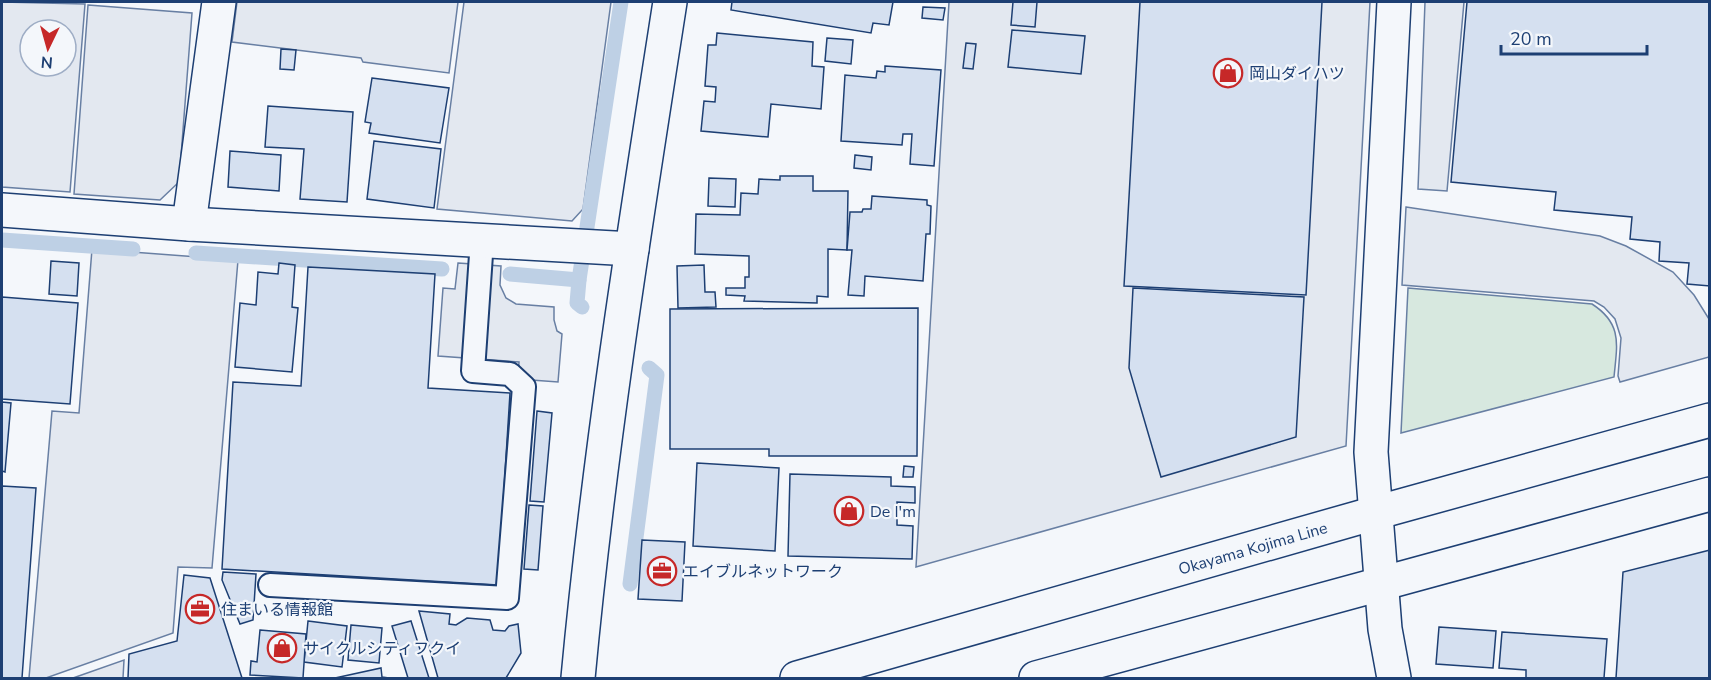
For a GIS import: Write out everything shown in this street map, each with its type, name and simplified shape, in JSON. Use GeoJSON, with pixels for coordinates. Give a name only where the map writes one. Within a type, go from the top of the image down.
{"type":"FeatureCollection","features":[{"type":"Feature","properties":{"kind":"street"},"geometry":{"type":"LineString","coordinates":[[189,224],[219,2]]}},
{"type":"Feature","properties":{"kind":"street"},"geometry":{"type":"LineString","coordinates":[[578,678],[588,568],[632,249],[670,2]]}},
{"type":"Feature","properties":{"kind":"street"},"geometry":{"type":"LineString","coordinates":[[1394,2],[1371,452],[1384,629],[1394,678]]}},
{"type":"Feature","properties":{"kind":"street"},"geometry":{"type":"LineString","coordinates":[[2,210],[189,224],[632,249]]}},
{"type":"Feature","properties":{"kind":"street","name":"Okayama Kojima Line"},"geometry":{"type":"LineString","coordinates":[[797,678],[1710,420]]}},
{"type":"Feature","properties":{"kind":"street"},"geometry":{"type":"LineString","coordinates":[[1036,678],[1710,494]]}},
{"type":"Feature","properties":{"kind":"lane"},"geometry":{"type":"LineString","coordinates":[[270,585],[507,598],[524,387],[510,374],[473,371],[482,240]]}},
{"type":"Feature","properties":{"kind":"shaded area"},"geometry":{"type":"Polygon","coordinates":[[[2,2],[85,4],[70,192],[2,187],[2,2]]]}},
{"type":"Feature","properties":{"kind":"shaded area"},"geometry":{"type":"Polygon","coordinates":[[[237,2],[458,2],[449,73],[363,62],[361,58],[232,42],[237,2]]]}},
{"type":"Feature","properties":{"kind":"shaded area"},"geometry":{"type":"Polygon","coordinates":[[[464,2],[611,2],[583,209],[572,221],[437,209],[464,2]]]}},
{"type":"Feature","properties":{"kind":"shaded area"},"geometry":{"type":"Polygon","coordinates":[[[949,2],[1370,2],[1346,446],[916,567],[949,2]]]}},
{"type":"Feature","properties":{"kind":"shaded area"},"geometry":{"type":"Polygon","coordinates":[[[1425,2],[1464,2],[1447,191],[1418,189],[1425,2]]]}},
{"type":"Feature","properties":{"kind":"shaded area"},"geometry":{"type":"Polygon","coordinates":[[[88,5],[192,13],[179,182],[160,200],[74,194],[88,5]]]}},
{"type":"Feature","properties":{"kind":"shaded area"},"geometry":{"type":"Polygon","coordinates":[[[1406,207],[1600,236],[1626,246],[1673,272],[1694,295],[1709,319],[1709,357],[1620,382],[1618,376],[1621,338],[1615,319],[1604,307],[1594,301],[1402,285],[1406,207]]]}},
{"type":"Feature","properties":{"kind":"shaded area"},"geometry":{"type":"Polygon","coordinates":[[[92,249],[238,260],[212,568],[178,567],[173,633],[46,678],[29,678],[52,411],[79,413],[92,249]]]}},
{"type":"Feature","properties":{"kind":"shaded area"},"geometry":{"type":"Polygon","coordinates":[[[458,263],[501,266],[500,285],[506,298],[516,304],[554,307],[557,331],[562,334],[558,382],[518,379],[519,362],[438,356],[443,288],[455,289],[458,263]]]}},
{"type":"Feature","properties":{"kind":"shaded area"},"geometry":{"type":"Polygon","coordinates":[[[1408,288],[1592,304],[1609,319],[1616,336],[1614,377],[1401,433],[1408,288]]]}},
{"type":"Feature","properties":{"kind":"shaded area"},"geometry":{"type":"Polygon","coordinates":[[[124,660],[123,678],[73,678],[124,660]]]}},
{"type":"Feature","properties":{"kind":"building"},"geometry":{"type":"Polygon","coordinates":[[[732,2],[893,2],[889,25],[873,23],[871,33],[731,10],[732,2]]]}},
{"type":"Feature","properties":{"kind":"building"},"geometry":{"type":"Polygon","coordinates":[[[1013,2],[1037,2],[1035,27],[1011,25],[1013,2]]]}},
{"type":"Feature","properties":{"kind":"building"},"geometry":{"type":"Polygon","coordinates":[[[1140,2],[1322,2],[1306,295],[1124,286],[1140,2]]]}},
{"type":"Feature","properties":{"kind":"building"},"geometry":{"type":"Polygon","coordinates":[[[1467,2],[1710,2],[1710,286],[1687,284],[1689,263],[1659,261],[1660,242],[1630,239],[1632,217],[1554,210],[1556,192],[1451,182],[1467,2]]]}},
{"type":"Feature","properties":{"kind":"building"},"geometry":{"type":"Polygon","coordinates":[[[923,7],[945,8],[943,20],[922,18],[923,7]]]}},
{"type":"Feature","properties":{"kind":"building"},"geometry":{"type":"Polygon","coordinates":[[[1012,30],[1085,36],[1081,74],[1008,67],[1012,30]]]}},
{"type":"Feature","properties":{"kind":"building"},"geometry":{"type":"Polygon","coordinates":[[[717,33],[813,42],[812,66],[824,67],[821,109],[771,104],[768,137],[701,131],[704,101],[715,102],[716,87],[705,86],[708,45],[716,45],[717,33]]]}},
{"type":"Feature","properties":{"kind":"building"},"geometry":{"type":"Polygon","coordinates":[[[827,38],[853,40],[851,64],[825,61],[827,38]]]}},
{"type":"Feature","properties":{"kind":"building"},"geometry":{"type":"Polygon","coordinates":[[[966,43],[976,44],[973,69],[963,68],[966,43]]]}},
{"type":"Feature","properties":{"kind":"building"},"geometry":{"type":"Polygon","coordinates":[[[281,49],[296,50],[294,70],[280,69],[281,49]]]}},
{"type":"Feature","properties":{"kind":"building"},"geometry":{"type":"Polygon","coordinates":[[[885,66],[941,70],[934,166],[910,164],[912,134],[903,134],[902,145],[841,141],[845,75],[876,78],[877,71],[885,72],[885,66]]]}},
{"type":"Feature","properties":{"kind":"building"},"geometry":{"type":"Polygon","coordinates":[[[372,78],[449,88],[440,143],[369,133],[371,123],[365,122],[372,78]]]}},
{"type":"Feature","properties":{"kind":"building"},"geometry":{"type":"Polygon","coordinates":[[[268,106],[353,112],[347,202],[300,199],[304,149],[265,147],[268,106]]]}},
{"type":"Feature","properties":{"kind":"building"},"geometry":{"type":"Polygon","coordinates":[[[374,141],[441,149],[434,208],[367,199],[374,141]]]}},
{"type":"Feature","properties":{"kind":"building"},"geometry":{"type":"Polygon","coordinates":[[[230,151],[281,155],[279,191],[228,187],[230,151]]]}},
{"type":"Feature","properties":{"kind":"building"},"geometry":{"type":"Polygon","coordinates":[[[855,155],[872,157],[871,170],[854,168],[855,155]]]}},
{"type":"Feature","properties":{"kind":"building"},"geometry":{"type":"Polygon","coordinates":[[[780,176],[813,176],[813,191],[848,191],[847,250],[828,249],[828,297],[817,296],[817,303],[744,301],[745,296],[726,295],[726,288],[745,288],[745,277],[749,277],[749,256],[695,254],[696,214],[740,215],[741,193],[758,194],[759,179],[780,180],[780,176]]]}},
{"type":"Feature","properties":{"kind":"building"},"geometry":{"type":"Polygon","coordinates":[[[709,178],[736,179],[735,207],[708,206],[709,178]]]}},
{"type":"Feature","properties":{"kind":"building"},"geometry":{"type":"Polygon","coordinates":[[[872,196],[927,200],[927,205],[931,206],[930,234],[926,234],[923,281],[865,276],[864,296],[848,295],[852,250],[847,250],[850,212],[871,209],[872,196]]]}},
{"type":"Feature","properties":{"kind":"building"},"geometry":{"type":"Polygon","coordinates":[[[51,261],[79,263],[77,296],[49,294],[51,261]]]}},
{"type":"Feature","properties":{"kind":"building"},"geometry":{"type":"Polygon","coordinates":[[[279,263],[295,265],[292,307],[298,308],[292,372],[235,367],[240,303],[256,305],[258,272],[278,274],[279,263]]]}},
{"type":"Feature","properties":{"kind":"building"},"geometry":{"type":"Polygon","coordinates":[[[704,265],[705,292],[715,292],[716,307],[678,308],[677,266],[704,265]]]}},
{"type":"Feature","properties":{"kind":"building"},"geometry":{"type":"Polygon","coordinates":[[[308,267],[435,274],[428,388],[510,393],[498,585],[222,569],[233,382],[301,386],[308,267]]]}},
{"type":"Feature","properties":{"kind":"building"},"geometry":{"type":"Polygon","coordinates":[[[1133,288],[1304,297],[1296,437],[1161,477],[1129,368],[1133,288]]]}},
{"type":"Feature","properties":{"kind":"building"},"geometry":{"type":"Polygon","coordinates":[[[2,297],[78,303],[70,404],[2,399],[2,297]]]}},
{"type":"Feature","properties":{"kind":"building"},"geometry":{"type":"Polygon","coordinates":[[[918,308],[917,456],[769,456],[769,449],[670,449],[670,309],[918,308]]]}},
{"type":"Feature","properties":{"kind":"building"},"geometry":{"type":"Polygon","coordinates":[[[2,402],[11,403],[5,472],[2,471],[2,402]]]}},
{"type":"Feature","properties":{"kind":"building"},"geometry":{"type":"Polygon","coordinates":[[[537,411],[552,413],[544,502],[530,501],[537,411]]]}},
{"type":"Feature","properties":{"kind":"building"},"geometry":{"type":"Polygon","coordinates":[[[697,463],[779,468],[775,551],[693,546],[697,463]]]}},
{"type":"Feature","properties":{"kind":"building"},"geometry":{"type":"Polygon","coordinates":[[[904,466],[914,467],[913,477],[903,477],[904,466]]]}},
{"type":"Feature","properties":{"kind":"building"},"geometry":{"type":"Polygon","coordinates":[[[790,474],[891,477],[891,486],[915,487],[915,503],[897,502],[897,525],[913,526],[912,559],[788,556],[790,474]]]}},
{"type":"Feature","properties":{"kind":"building"},"geometry":{"type":"Polygon","coordinates":[[[2,486],[36,488],[22,678],[2,678],[2,486]]]}},
{"type":"Feature","properties":{"kind":"building"},"geometry":{"type":"Polygon","coordinates":[[[529,505],[543,506],[538,570],[524,569],[529,505]]]}},
{"type":"Feature","properties":{"kind":"building","name":"エイブルネットワーク"},"geometry":{"type":"Polygon","coordinates":[[[642,540],[685,542],[682,601],[638,599],[642,540]]]}},
{"type":"Feature","properties":{"kind":"building"},"geometry":{"type":"Polygon","coordinates":[[[1710,550],[1710,678],[1616,678],[1623,572],[1710,550]]]}},
{"type":"Feature","properties":{"kind":"building"},"geometry":{"type":"Polygon","coordinates":[[[223,572],[256,574],[253,620],[240,624],[222,580],[223,572]]]}},
{"type":"Feature","properties":{"kind":"building","name":"住まいる情報館"},"geometry":{"type":"Polygon","coordinates":[[[184,575],[210,578],[242,678],[128,678],[129,654],[177,641],[184,575]]]}},
{"type":"Feature","properties":{"kind":"building"},"geometry":{"type":"Polygon","coordinates":[[[419,611],[450,614],[449,624],[456,625],[467,618],[490,620],[493,630],[505,631],[509,626],[518,624],[521,653],[506,678],[438,678],[419,611]]]}},
{"type":"Feature","properties":{"kind":"building"},"geometry":{"type":"Polygon","coordinates":[[[308,621],[347,626],[342,667],[304,662],[308,621]]]}},
{"type":"Feature","properties":{"kind":"building"},"geometry":{"type":"Polygon","coordinates":[[[411,621],[429,678],[408,678],[392,626],[411,621]]]}},
{"type":"Feature","properties":{"kind":"building"},"geometry":{"type":"Polygon","coordinates":[[[351,625],[382,628],[379,663],[348,660],[351,625]]]}},
{"type":"Feature","properties":{"kind":"building"},"geometry":{"type":"Polygon","coordinates":[[[1439,627],[1496,631],[1493,668],[1436,664],[1439,627]]]}},
{"type":"Feature","properties":{"kind":"building","name":"サイクルシティフクイ"},"geometry":{"type":"Polygon","coordinates":[[[260,630],[306,634],[303,678],[250,675],[251,661],[257,662],[260,630]]]}},
{"type":"Feature","properties":{"kind":"building"},"geometry":{"type":"Polygon","coordinates":[[[1502,632],[1607,639],[1604,678],[1526,678],[1526,670],[1499,668],[1502,632]]]}},
{"type":"Feature","properties":{"kind":"building"},"geometry":{"type":"Polygon","coordinates":[[[381,668],[382,677],[389,678],[335,678],[381,668]]]}},
{"type":"Feature","properties":{"kind":"waterway"},"geometry":{"type":"LineString","coordinates":[[582,307],[577,303],[579,280],[621,2]]}},
{"type":"Feature","properties":{"kind":"waterway"},"geometry":{"type":"LineString","coordinates":[[2,240],[133,249]]}},
{"type":"Feature","properties":{"kind":"waterway"},"geometry":{"type":"LineString","coordinates":[[196,253],[442,269]]}},
{"type":"Feature","properties":{"kind":"waterway"},"geometry":{"type":"LineString","coordinates":[[510,274],[579,280]]}},
{"type":"Feature","properties":{"kind":"waterway"},"geometry":{"type":"LineString","coordinates":[[630,584],[657,375],[649,368]]}},
{"type":"Feature","properties":{"kind":"place","name":"岡山ダイハツ"},"geometry":{"type":"Point","coordinates":[1228,73]}},
{"type":"Feature","properties":{"kind":"place","name":"De I'm"},"geometry":{"type":"Point","coordinates":[849,511]}},
{"type":"Feature","properties":{"kind":"place","name":"エイブルネットワーク"},"geometry":{"type":"Point","coordinates":[662,571]}},
{"type":"Feature","properties":{"kind":"place","name":"住まいる情報館"},"geometry":{"type":"Point","coordinates":[200,609]}},
{"type":"Feature","properties":{"kind":"place","name":"サイクルシティフクイ"},"geometry":{"type":"Point","coordinates":[282,648]}}]}
